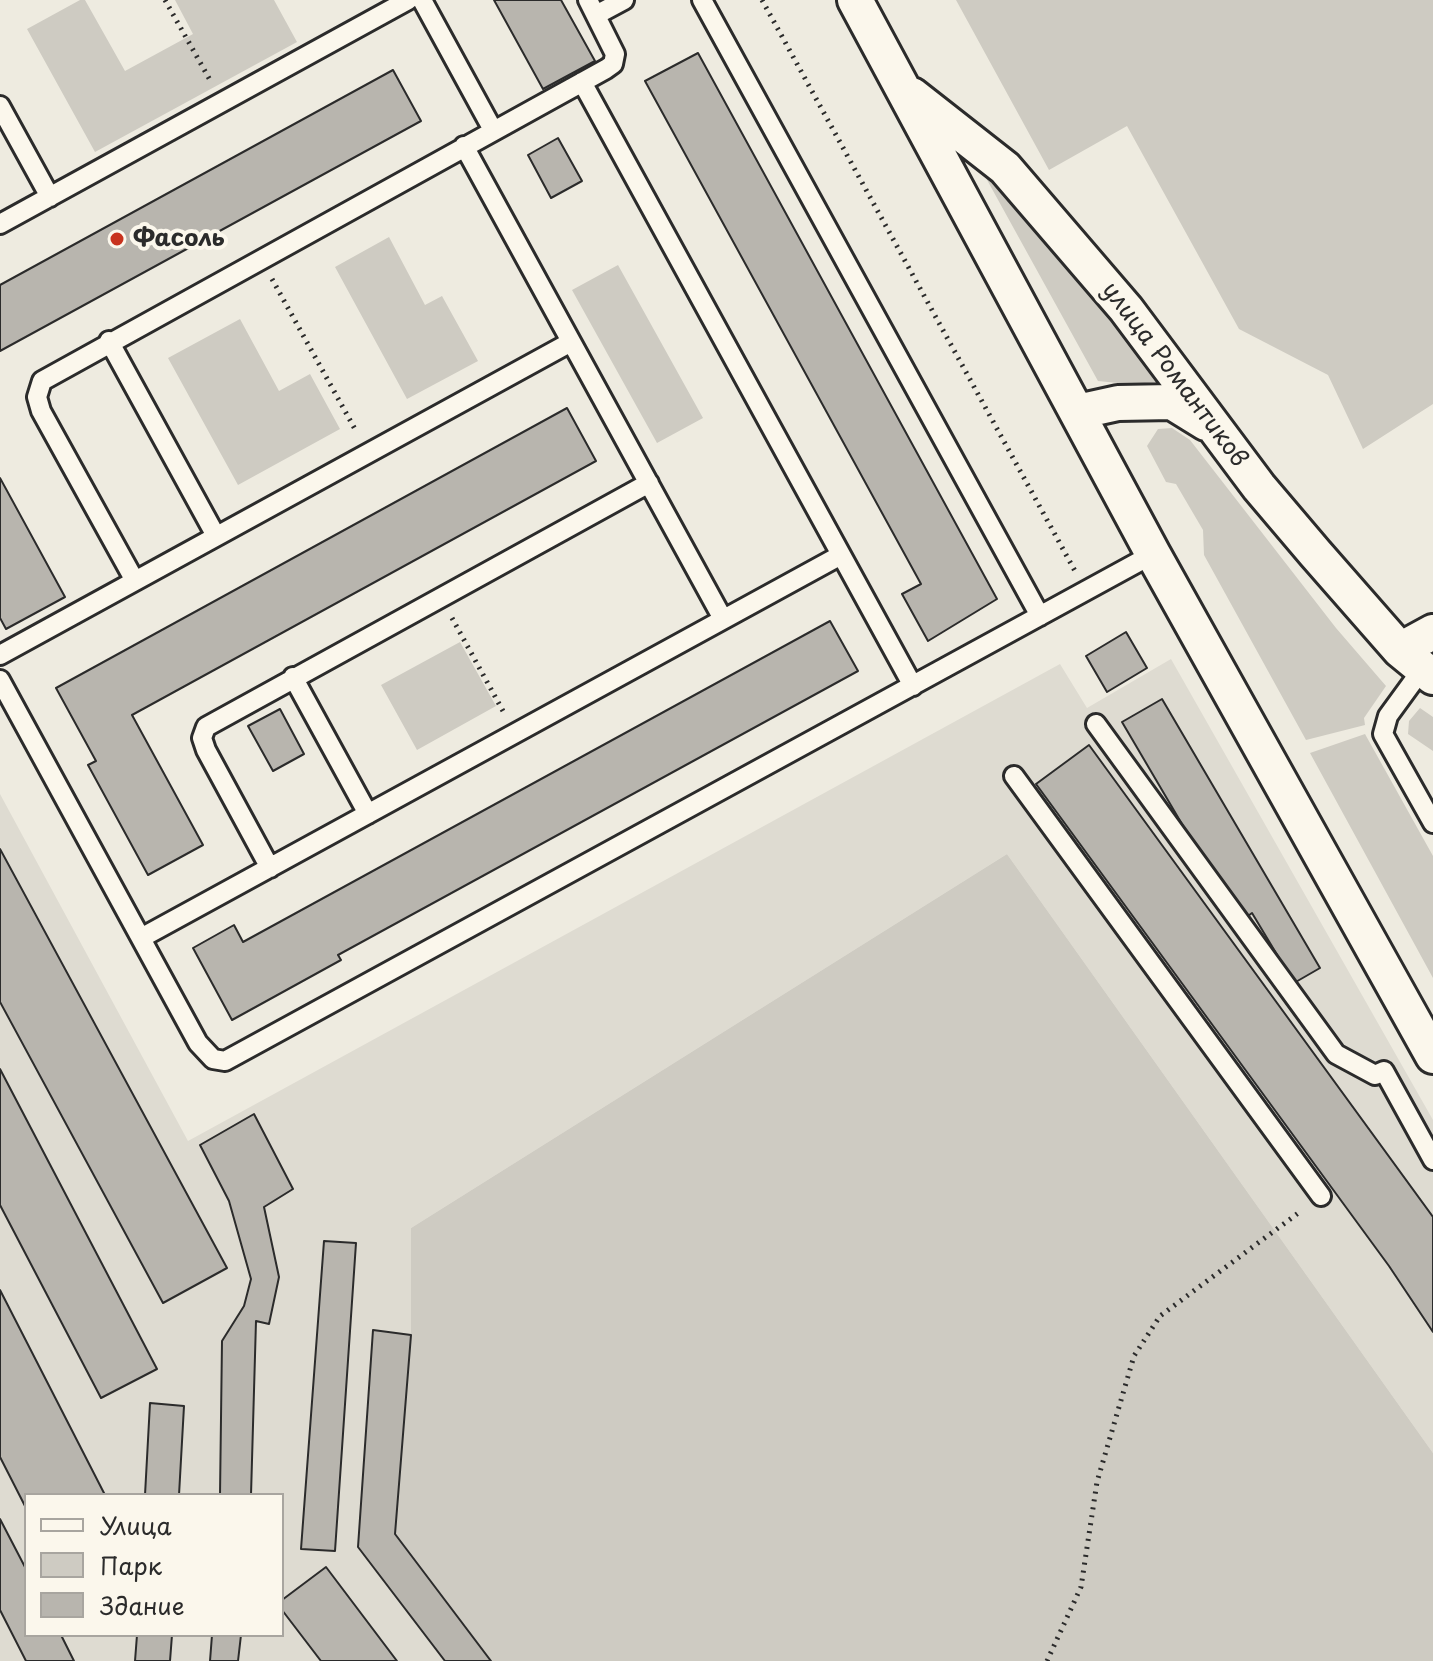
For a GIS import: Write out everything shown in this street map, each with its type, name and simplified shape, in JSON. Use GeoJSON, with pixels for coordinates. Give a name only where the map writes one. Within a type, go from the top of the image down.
{"type":"FeatureCollection","features":[{"type":"Feature","properties":{"kind":"street","name":"улица Романтиков"},"geometry":{"type":"LineString","coordinates":[[855,0],[1153,554],[1433,1056]]}},
{"type":"Feature","properties":{"kind":"street","name":"улица Романтиков"},"geometry":{"type":"LineString","coordinates":[[902,87],[1005,168],[1126,309],[1259,487],[1419,665]]}},
{"type":"Feature","properties":{"kind":"street"},"geometry":{"type":"LineString","coordinates":[[1077,412],[1118,403],[1172,402],[1214,427]]}},
{"type":"Feature","properties":{"kind":"street"},"geometry":{"type":"LineString","coordinates":[[1419,665],[1433,632]]}},
{"type":"Feature","properties":{"kind":"lane"},"geometry":{"type":"LineString","coordinates":[[0,224],[408,0]]}},
{"type":"Feature","properties":{"kind":"lane"},"geometry":{"type":"LineString","coordinates":[[422,0],[493,130]]}},
{"type":"Feature","properties":{"kind":"lane"},"geometry":{"type":"LineString","coordinates":[[135,581],[37,397],[42,381],[55,370],[613,64],[615,54],[592,8],[624,0]]}},
{"type":"Feature","properties":{"kind":"lane"},"geometry":{"type":"LineString","coordinates":[[702,0],[1040,616]]}},
{"type":"Feature","properties":{"kind":"lane"},"geometry":{"type":"LineString","coordinates":[[582,82],[913,686]]}},
{"type":"Feature","properties":{"kind":"lane"},"geometry":{"type":"LineString","coordinates":[[0,106],[50,197]]}},
{"type":"Feature","properties":{"kind":"lane"},"geometry":{"type":"LineString","coordinates":[[464,146],[723,619]]}},
{"type":"Feature","properties":{"kind":"lane"},"geometry":{"type":"LineString","coordinates":[[109,341],[216,536]]}},
{"type":"Feature","properties":{"kind":"lane"},"geometry":{"type":"LineString","coordinates":[[0,655],[571,342]]}},
{"type":"Feature","properties":{"kind":"lane"},"geometry":{"type":"LineString","coordinates":[[270,868],[202,738],[206,727],[649,483]]}},
{"type":"Feature","properties":{"kind":"lane"},"geometry":{"type":"LineString","coordinates":[[0,680],[198,1043],[213,1059],[225,1061],[1153,554]]}},
{"type":"Feature","properties":{"kind":"lane"},"geometry":{"type":"LineString","coordinates":[[141,938],[841,555]]}},
{"type":"Feature","properties":{"kind":"lane"},"geometry":{"type":"LineString","coordinates":[[1419,665],[1388,716],[1383,734],[1433,823]]}},
{"type":"Feature","properties":{"kind":"lane"},"geometry":{"type":"LineString","coordinates":[[293,677],[368,814]]}},
{"type":"Feature","properties":{"kind":"lane"},"geometry":{"type":"LineString","coordinates":[[1096,724],[1336,1054],[1375,1075],[1384,1071],[1433,1160]]}},
{"type":"Feature","properties":{"kind":"lane"},"geometry":{"type":"LineString","coordinates":[[1014,776],[1321,1196]]}},
{"type":"Feature","properties":{"kind":"path"},"geometry":{"type":"LineString","coordinates":[[165,0],[222,102]]}},
{"type":"Feature","properties":{"kind":"path"},"geometry":{"type":"LineString","coordinates":[[762,0],[1086,591]]}},
{"type":"Feature","properties":{"kind":"path"},"geometry":{"type":"LineString","coordinates":[[261,258],[368,453]]}},
{"type":"Feature","properties":{"kind":"path"},"geometry":{"type":"LineString","coordinates":[[441,597],[515,733]]}},
{"type":"Feature","properties":{"kind":"path"},"geometry":{"type":"LineString","coordinates":[[1047,1661],[1081,1587],[1097,1482],[1134,1356],[1160,1316],[1321,1196]]}},
{"type":"Feature","properties":{"kind":"shaded area"},"geometry":{"type":"Polygon","coordinates":[[[1171,659],[1433,1120],[1433,1453],[1007,854],[411,1228],[411,1335],[491,1661],[0,1661],[0,794],[188,1141],[1060,664],[1087,708],[1171,659]]]}},
{"type":"Feature","properties":{"kind":"green space"},"geometry":{"type":"Polygon","coordinates":[[[85,0],[125,71],[193,34],[175,0],[274,0],[297,42],[95,152],[27,29],[85,0]]]}},
{"type":"Feature","properties":{"kind":"green space"},"geometry":{"type":"Polygon","coordinates":[[[956,0],[1433,0],[1433,404],[1363,449],[1328,375],[1239,329],[1127,126],[1049,170],[956,0]]]}},
{"type":"Feature","properties":{"kind":"green space"},"geometry":{"type":"Polygon","coordinates":[[[981,169],[998,180],[1161,367],[1158,387],[1098,381],[981,169]]]}},
{"type":"Feature","properties":{"kind":"green space"},"geometry":{"type":"Polygon","coordinates":[[[389,237],[425,305],[442,296],[478,361],[407,399],[335,267],[389,237]]]}},
{"type":"Feature","properties":{"kind":"green space"},"geometry":{"type":"Polygon","coordinates":[[[618,265],[703,418],[657,443],[572,290],[618,265]]]}},
{"type":"Feature","properties":{"kind":"green space"},"geometry":{"type":"Polygon","coordinates":[[[240,319],[279,391],[310,374],[340,429],[238,485],[168,358],[240,319]]]}},
{"type":"Feature","properties":{"kind":"green space"},"geometry":{"type":"Polygon","coordinates":[[[1172,428],[1190,440],[1336,628],[1386,686],[1364,718],[1365,725],[1306,740],[1204,555],[1203,530],[1176,484],[1166,482],[1147,446],[1158,429],[1172,428]]]}},
{"type":"Feature","properties":{"kind":"green space"},"geometry":{"type":"Polygon","coordinates":[[[460,642],[496,706],[417,750],[381,685],[460,642]]]}},
{"type":"Feature","properties":{"kind":"green space"},"geometry":{"type":"Polygon","coordinates":[[[1420,708],[1433,717],[1433,751],[1408,734],[1409,721],[1420,708]]]}},
{"type":"Feature","properties":{"kind":"green space"},"geometry":{"type":"Polygon","coordinates":[[[1365,734],[1433,856],[1433,978],[1310,753],[1365,734]]]}},
{"type":"Feature","properties":{"kind":"green space"},"geometry":{"type":"Polygon","coordinates":[[[1007,854],[1433,1453],[1433,1661],[491,1661],[395,1534],[411,1335],[411,1228],[1007,854]]]}},
{"type":"Feature","properties":{"kind":"building"},"geometry":{"type":"Polygon","coordinates":[[[494,0],[561,0],[595,61],[543,89],[494,0]]]}},
{"type":"Feature","properties":{"kind":"building"},"geometry":{"type":"Polygon","coordinates":[[[698,53],[997,599],[928,641],[902,594],[921,584],[645,81],[698,53]]]}},
{"type":"Feature","properties":{"kind":"building"},"geometry":{"type":"Polygon","coordinates":[[[393,70],[421,121],[0,351],[0,285],[393,70]]]}},
{"type":"Feature","properties":{"kind":"building"},"geometry":{"type":"Polygon","coordinates":[[[558,138],[582,181],[551,198],[528,155],[558,138]]]}},
{"type":"Feature","properties":{"kind":"building"},"geometry":{"type":"Polygon","coordinates":[[[567,408],[596,461],[132,715],[203,845],[148,875],[88,765],[96,761],[56,688],[567,408]]]}},
{"type":"Feature","properties":{"kind":"building"},"geometry":{"type":"Polygon","coordinates":[[[0,478],[65,597],[6,629],[0,618],[0,478]]]}},
{"type":"Feature","properties":{"kind":"building"},"geometry":{"type":"Polygon","coordinates":[[[830,621],[858,671],[338,955],[341,960],[232,1020],[193,948],[234,925],[243,942],[830,621]]]}},
{"type":"Feature","properties":{"kind":"building"},"geometry":{"type":"Polygon","coordinates":[[[1126,632],[1147,668],[1107,692],[1086,656],[1126,632]]]}},
{"type":"Feature","properties":{"kind":"building"},"geometry":{"type":"Polygon","coordinates":[[[1162,699],[1320,968],[1294,983],[1252,913],[1248,916],[1221,879],[1216,882],[1122,722],[1162,699]]]}},
{"type":"Feature","properties":{"kind":"building"},"geometry":{"type":"Polygon","coordinates":[[[280,709],[304,754],[273,771],[248,726],[280,709]]]}},
{"type":"Feature","properties":{"kind":"building"},"geometry":{"type":"Polygon","coordinates":[[[1089,745],[1433,1217],[1433,1332],[1389,1266],[1036,784],[1089,745]]]}},
{"type":"Feature","properties":{"kind":"building"},"geometry":{"type":"Polygon","coordinates":[[[0,849],[227,1268],[163,1303],[0,1002],[0,849]]]}},
{"type":"Feature","properties":{"kind":"building"},"geometry":{"type":"Polygon","coordinates":[[[0,1069],[157,1369],[101,1398],[0,1205],[0,1069]]]}},
{"type":"Feature","properties":{"kind":"building"},"geometry":{"type":"Polygon","coordinates":[[[254,1114],[293,1189],[264,1207],[279,1277],[269,1324],[256,1321],[251,1493],[220,1493],[222,1341],[244,1306],[251,1279],[229,1201],[200,1145],[254,1114]]]}},
{"type":"Feature","properties":{"kind":"building"},"geometry":{"type":"Polygon","coordinates":[[[324,1241],[356,1243],[335,1551],[301,1549],[324,1241]]]}},
{"type":"Feature","properties":{"kind":"building"},"geometry":{"type":"Polygon","coordinates":[[[0,1290],[104,1493],[24,1493],[24,1504],[0,1457],[0,1290]]]}},
{"type":"Feature","properties":{"kind":"building"},"geometry":{"type":"Polygon","coordinates":[[[373,1330],[411,1335],[395,1534],[491,1661],[445,1661],[358,1547],[373,1330]]]}},
{"type":"Feature","properties":{"kind":"building"},"geometry":{"type":"Polygon","coordinates":[[[150,1403],[184,1406],[179,1493],[145,1493],[150,1403]]]}},
{"type":"Feature","properties":{"kind":"building"},"geometry":{"type":"Polygon","coordinates":[[[0,1519],[24,1565],[24,1637],[62,1637],[74,1661],[26,1661],[0,1610],[0,1519]]]}},
{"type":"Feature","properties":{"kind":"building"},"geometry":{"type":"Polygon","coordinates":[[[326,1567],[397,1661],[321,1661],[284,1613],[284,1598],[326,1567]]]}},
{"type":"Feature","properties":{"kind":"building"},"geometry":{"type":"Polygon","coordinates":[[[137,1637],[172,1637],[170,1661],[135,1661],[137,1637]]]}},
{"type":"Feature","properties":{"kind":"building"},"geometry":{"type":"Polygon","coordinates":[[[212,1637],[241,1637],[238,1661],[210,1661],[212,1637]]]}},
{"type":"Feature","properties":{"kind":"place","name":"Фасоль"},"geometry":{"type":"Point","coordinates":[117,239]}}]}
